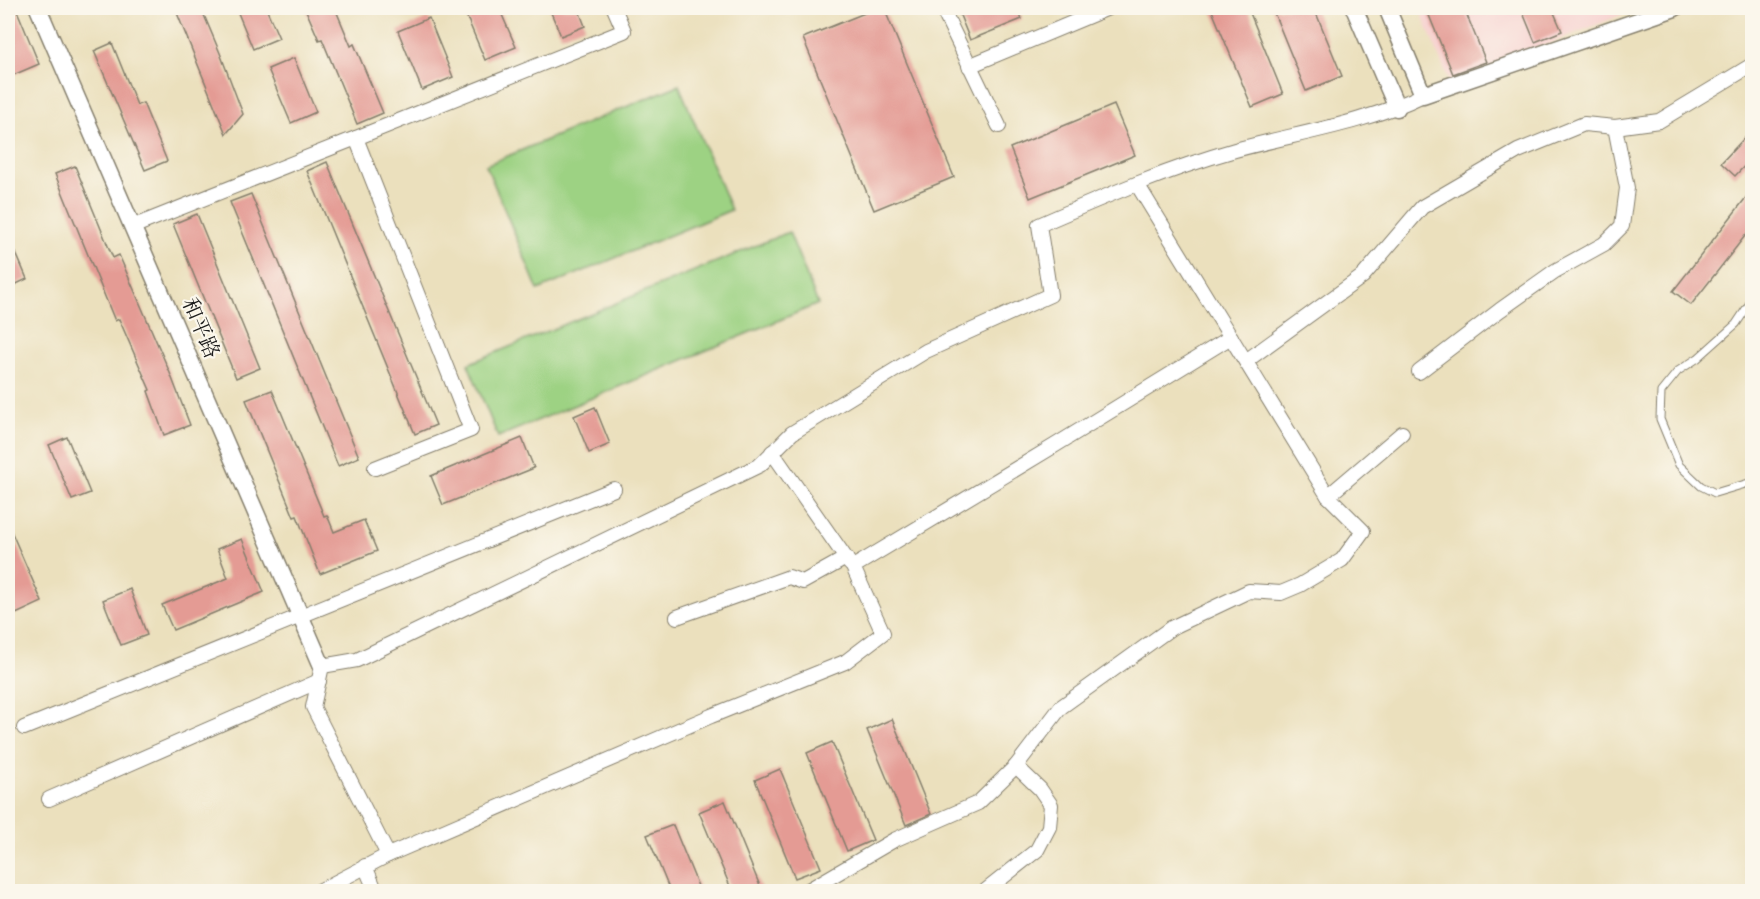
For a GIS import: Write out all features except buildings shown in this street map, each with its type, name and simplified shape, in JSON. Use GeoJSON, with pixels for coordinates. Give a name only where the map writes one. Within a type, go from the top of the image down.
{"type":"FeatureCollection","features":[{"type":"Feature","properties":{"kind":"street","name":"和平路"},"geometry":{"type":"LineString","coordinates":[[38,8],[300,615],[320,673]]}},
{"type":"Feature","properties":{"kind":"street"},"geometry":{"type":"LineString","coordinates":[[132,227],[624,31],[614,8]]}},
{"type":"Feature","properties":{"kind":"street"},"geometry":{"type":"LineString","coordinates":[[942,8],[999,126]]}},
{"type":"Feature","properties":{"kind":"street"},"geometry":{"type":"LineString","coordinates":[[969,66],[1108,8]]}},
{"type":"Feature","properties":{"kind":"street"},"geometry":{"type":"LineString","coordinates":[[1354,8],[1397,108]]}},
{"type":"Feature","properties":{"kind":"street"},"geometry":{"type":"LineString","coordinates":[[1387,8],[1424,95]]}},
{"type":"Feature","properties":{"kind":"street"},"geometry":{"type":"LineString","coordinates":[[49,799],[320,673],[357,660],[759,465],[792,433],[926,351],[1050,295],[1039,225],[1137,184],[1235,151],[1344,124],[1397,108],[1424,95],[1675,8]]}},
{"type":"Feature","properties":{"kind":"street"},"geometry":{"type":"LineString","coordinates":[[1246,361],[1363,276],[1422,207],[1518,151],[1584,124],[1615,127],[1659,121],[1752,64]]}},
{"type":"Feature","properties":{"kind":"street"},"geometry":{"type":"LineString","coordinates":[[1419,372],[1555,271],[1604,244],[1622,226],[1627,188],[1615,127]]}},
{"type":"Feature","properties":{"kind":"street"},"geometry":{"type":"LineString","coordinates":[[356,138],[471,430],[375,468]]}},
{"type":"Feature","properties":{"kind":"street"},"geometry":{"type":"LineString","coordinates":[[805,891],[894,840],[978,803],[1016,766],[1060,707],[1171,628],[1249,591],[1281,593],[1300,585],[1342,560],[1363,531],[1328,496],[1137,184]]}},
{"type":"Feature","properties":{"kind":"street"},"geometry":{"type":"LineString","coordinates":[[677,617],[789,577],[803,582],[850,563],[1054,446],[1231,337]]}},
{"type":"Feature","properties":{"kind":"street"},"geometry":{"type":"LineString","coordinates":[[1328,496],[1402,433]]}},
{"type":"Feature","properties":{"kind":"street"},"geometry":{"type":"LineString","coordinates":[[317,891],[388,855],[711,716],[845,662],[883,633],[850,563],[772,452]]}},
{"type":"Feature","properties":{"kind":"street"},"geometry":{"type":"LineString","coordinates":[[24,728],[614,489]]}},
{"type":"Feature","properties":{"kind":"street"},"geometry":{"type":"LineString","coordinates":[[320,673],[313,707],[388,855]]}},
{"type":"Feature","properties":{"kind":"street"},"geometry":{"type":"LineString","coordinates":[[984,891],[1037,850],[1049,827],[1052,805],[1040,789],[1016,766]]}},
{"type":"Feature","properties":{"kind":"street"},"geometry":{"type":"LineString","coordinates":[[365,867],[376,891]]}},
{"type":"Feature","properties":{"kind":"lane"},"geometry":{"type":"LineString","coordinates":[[1752,300],[1736,324],[1698,358],[1678,371],[1661,392],[1660,419],[1679,465],[1701,486],[1715,493],[1752,482]]}},
{"type":"Feature","properties":{"kind":"shaded area"},"geometry":{"type":"Polygon","coordinates":[[[1419,8],[1639,8],[1450,83],[1419,8]]]}},
{"type":"Feature","properties":{"kind":"green space"},"geometry":{"type":"Polygon","coordinates":[[[679,85],[731,210],[538,290],[486,165],[679,85]]]}},
{"type":"Feature","properties":{"kind":"green space"},"geometry":{"type":"Polygon","coordinates":[[[789,232],[818,304],[498,437],[468,364],[789,232]]]}}]}
